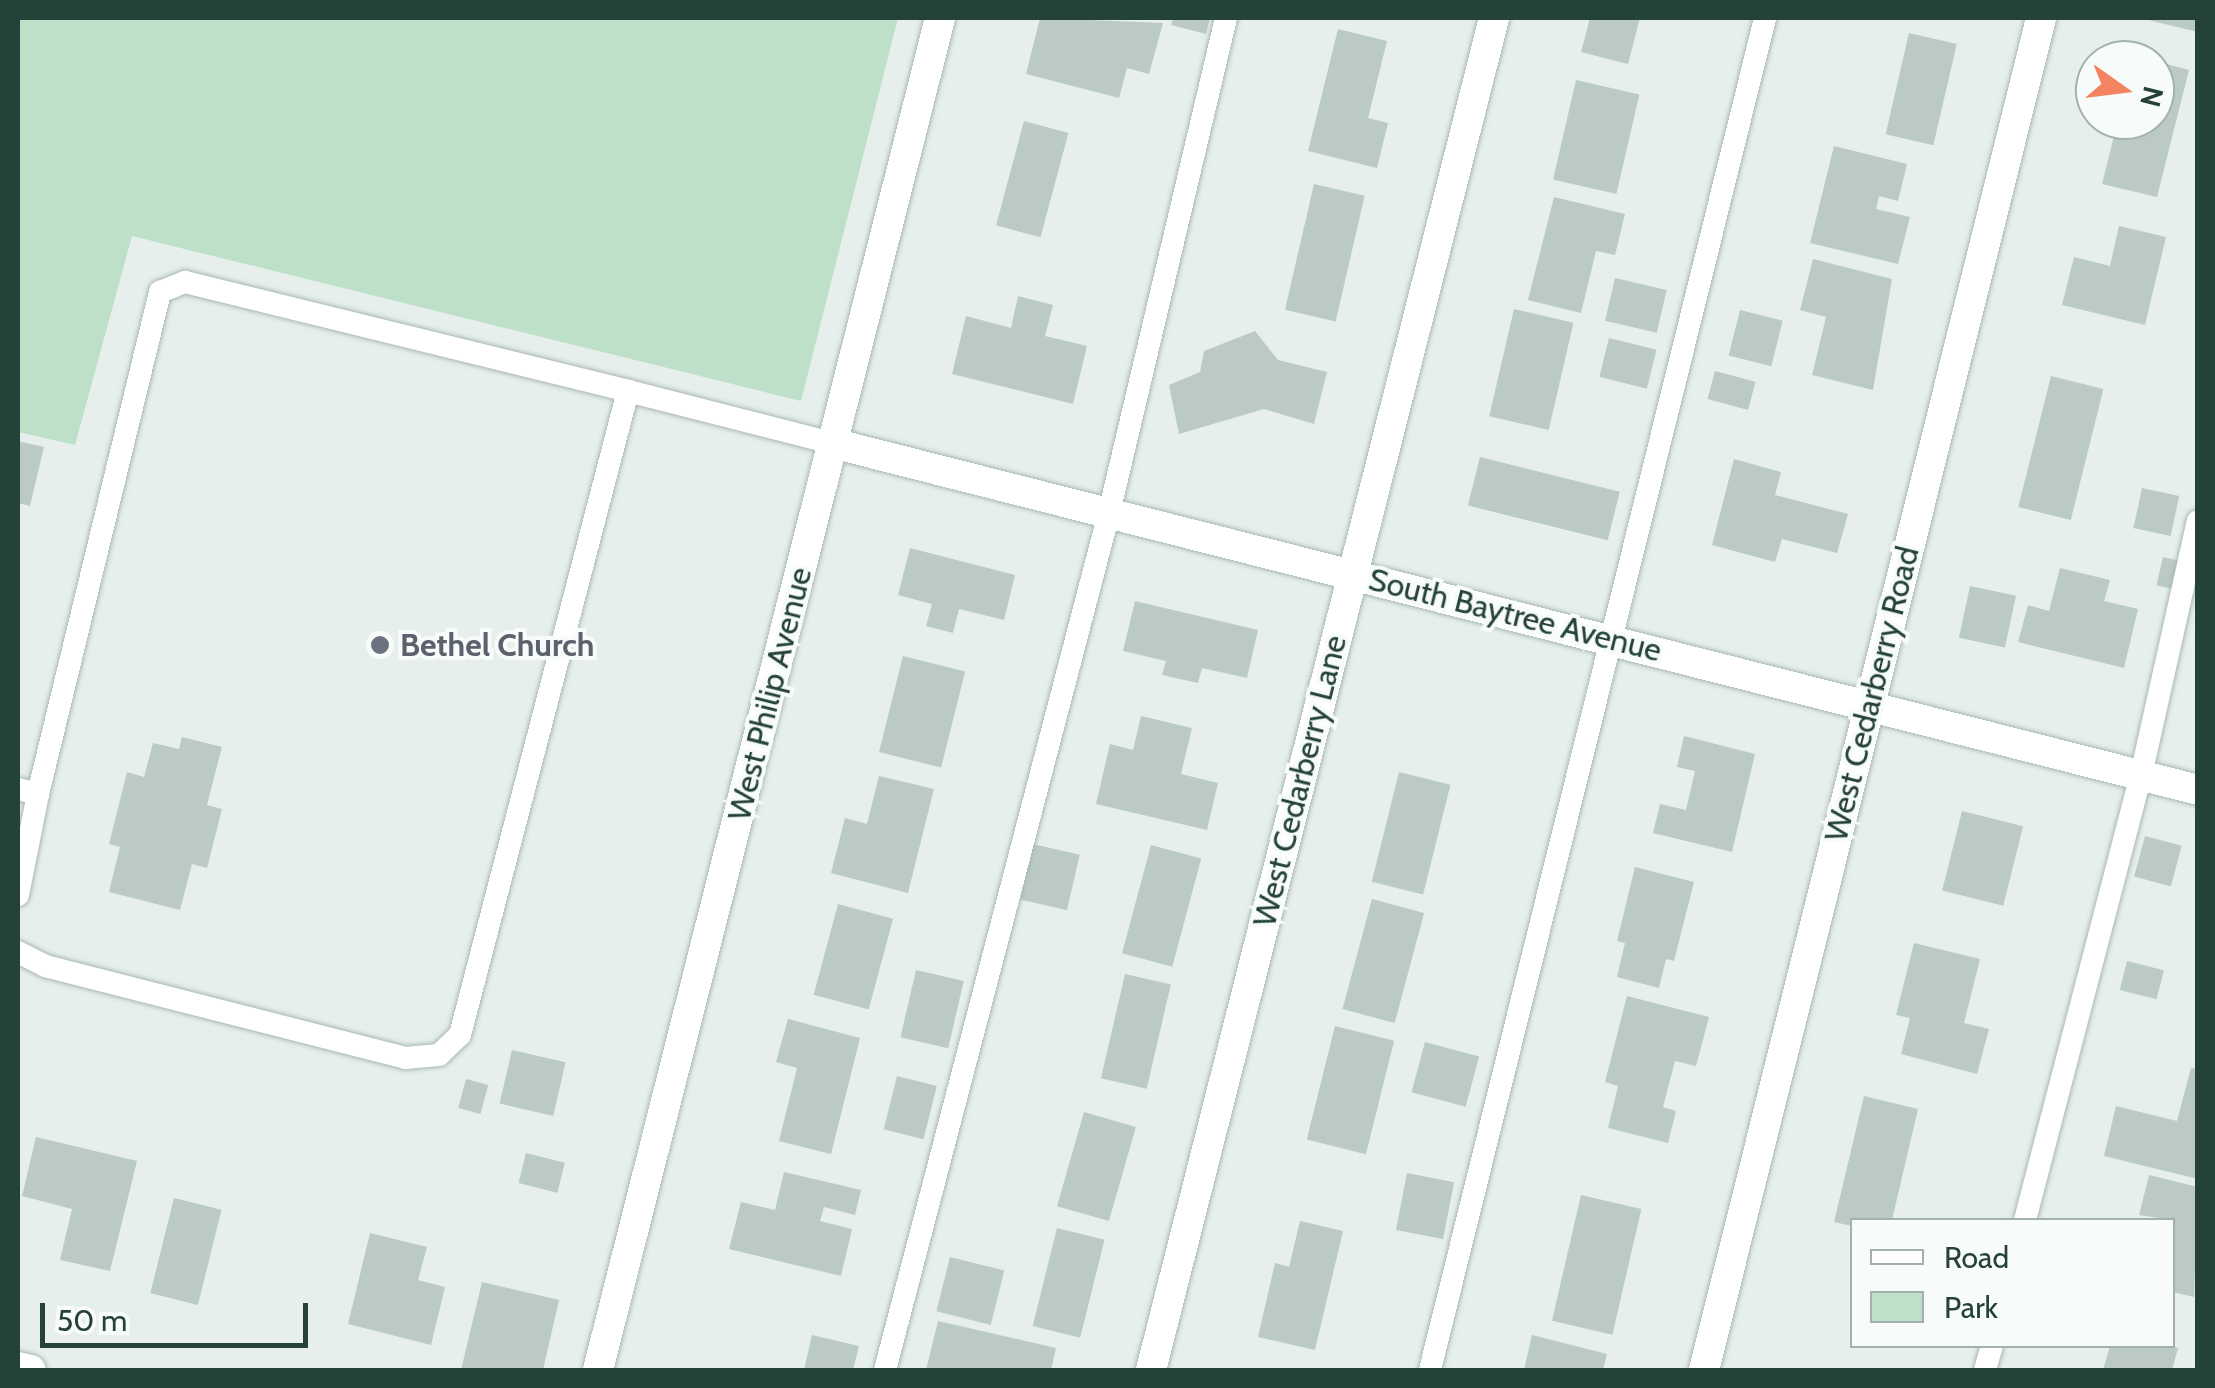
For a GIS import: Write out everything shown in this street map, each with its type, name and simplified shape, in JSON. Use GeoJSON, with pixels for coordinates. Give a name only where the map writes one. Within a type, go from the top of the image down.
{"type":"FeatureCollection","features":[{"type":"Feature","properties":{"kind":"street","name":"West Philip Avenue"},"geometry":{"type":"LineString","coordinates":[[598,1370],[940,18]]}},
{"type":"Feature","properties":{"kind":"street","name":"West Cedarberry Lane"},"geometry":{"type":"LineString","coordinates":[[1151,1370],[1494,18]]}},
{"type":"Feature","properties":{"kind":"street","name":"West Cedarberry Road"},"geometry":{"type":"LineString","coordinates":[[1704,1370],[2041,18]]}},
{"type":"Feature","properties":{"kind":"street","name":"South Baytree Avenue"},"geometry":{"type":"LineString","coordinates":[[832,443],[2198,790]]}},
{"type":"Feature","properties":{"kind":"street"},"geometry":{"type":"LineString","coordinates":[[18,1367],[32,1370]]}},
{"type":"Feature","properties":{"kind":"lane"},"geometry":{"type":"LineString","coordinates":[[885,1370],[1108,512],[1226,18]]}},
{"type":"Feature","properties":{"kind":"lane"},"geometry":{"type":"LineString","coordinates":[[1430,1370],[1764,18]]}},
{"type":"Feature","properties":{"kind":"lane"},"geometry":{"type":"LineString","coordinates":[[18,895],[28,791],[160,292],[185,282],[832,443]]}},
{"type":"Feature","properties":{"kind":"lane"},"geometry":{"type":"LineString","coordinates":[[18,952],[45,966],[405,1058],[439,1055],[460,1035],[628,391]]}},
{"type":"Feature","properties":{"kind":"lane"},"geometry":{"type":"LineString","coordinates":[[2025,1218],[2142,775],[2198,521]]}},
{"type":"Feature","properties":{"kind":"green space"},"geometry":{"type":"Polygon","coordinates":[[[18,18],[898,18],[801,401],[132,236],[75,445],[18,432],[18,18]]]}},
{"type":"Feature","properties":{"kind":"building"},"geometry":{"type":"Polygon","coordinates":[[[1040,18],[1163,23],[1149,74],[1127,68],[1119,98],[1026,74],[1040,18]]]}},
{"type":"Feature","properties":{"kind":"building"},"geometry":{"type":"Polygon","coordinates":[[[1173,18],[1210,18],[1206,34],[1171,25],[1173,18]]]}},
{"type":"Feature","properties":{"kind":"building"},"geometry":{"type":"Polygon","coordinates":[[[1590,18],[1640,18],[1628,64],[1581,52],[1590,18]]]}},
{"type":"Feature","properties":{"kind":"building"},"geometry":{"type":"Polygon","coordinates":[[[2198,18],[2198,32],[2144,19],[2198,18]]]}},
{"type":"Feature","properties":{"kind":"building"},"geometry":{"type":"Polygon","coordinates":[[[1338,29],[1387,41],[1368,118],[1388,123],[1377,168],[1308,151],[1338,29]]]}},
{"type":"Feature","properties":{"kind":"building"},"geometry":{"type":"Polygon","coordinates":[[[1909,33],[1957,44],[1933,145],[1886,134],[1909,33]]]}},
{"type":"Feature","properties":{"kind":"building"},"geometry":{"type":"Polygon","coordinates":[[[2175,66],[2189,70],[2175,126],[2175,66]]]}},
{"type":"Feature","properties":{"kind":"building"},"geometry":{"type":"Polygon","coordinates":[[[1576,80],[1639,95],[1616,194],[1553,179],[1576,80]]]}},
{"type":"Feature","properties":{"kind":"building"},"geometry":{"type":"Polygon","coordinates":[[[1024,121],[1068,133],[1040,237],[996,225],[1024,121]]]}},
{"type":"Feature","properties":{"kind":"building"},"geometry":{"type":"Polygon","coordinates":[[[2113,140],[2171,140],[2157,197],[2102,184],[2113,140]]]}},
{"type":"Feature","properties":{"kind":"building"},"geometry":{"type":"Polygon","coordinates":[[[1834,146],[1907,164],[1898,201],[1879,196],[1876,209],[1910,217],[1898,264],[1810,243],[1834,146]]]}},
{"type":"Feature","properties":{"kind":"building"},"geometry":{"type":"Polygon","coordinates":[[[1314,184],[1365,196],[1336,321],[1285,310],[1314,184]]]}},
{"type":"Feature","properties":{"kind":"building"},"geometry":{"type":"Polygon","coordinates":[[[1554,197],[1625,214],[1615,255],[1596,251],[1581,313],[1528,300],[1554,197]]]}},
{"type":"Feature","properties":{"kind":"building"},"geometry":{"type":"Polygon","coordinates":[[[2119,226],[2166,237],[2145,325],[2062,305],[2074,257],[2110,266],[2119,226]]]}},
{"type":"Feature","properties":{"kind":"building"},"geometry":{"type":"Polygon","coordinates":[[[1813,259],[1892,279],[1873,390],[1812,375],[1826,317],[1800,310],[1813,259]]]}},
{"type":"Feature","properties":{"kind":"building"},"geometry":{"type":"Polygon","coordinates":[[[1615,278],[1667,290],[1657,333],[1605,321],[1615,278]]]}},
{"type":"Feature","properties":{"kind":"building"},"geometry":{"type":"Polygon","coordinates":[[[1018,296],[1053,305],[1045,336],[1087,346],[1073,404],[952,374],[966,316],[1011,328],[1018,296]]]}},
{"type":"Feature","properties":{"kind":"building"},"geometry":{"type":"Polygon","coordinates":[[[1514,309],[1573,323],[1549,430],[1489,416],[1514,309]]]}},
{"type":"Feature","properties":{"kind":"building"},"geometry":{"type":"Polygon","coordinates":[[[1740,310],[1783,321],[1771,366],[1729,356],[1740,310]]]}},
{"type":"Feature","properties":{"kind":"building"},"geometry":{"type":"Polygon","coordinates":[[[1255,331],[1278,360],[1327,372],[1314,424],[1264,409],[1179,434],[1169,385],[1200,372],[1204,351],[1255,331]]]}},
{"type":"Feature","properties":{"kind":"building"},"geometry":{"type":"Polygon","coordinates":[[[1609,338],[1657,350],[1647,389],[1599,377],[1609,338]]]}},
{"type":"Feature","properties":{"kind":"building"},"geometry":{"type":"Polygon","coordinates":[[[1715,371],[1756,382],[1748,410],[1707,399],[1715,371]]]}},
{"type":"Feature","properties":{"kind":"building"},"geometry":{"type":"Polygon","coordinates":[[[2051,376],[2103,389],[2071,520],[2018,507],[2051,376]]]}},
{"type":"Feature","properties":{"kind":"building"},"geometry":{"type":"Polygon","coordinates":[[[18,441],[44,447],[30,506],[18,503],[18,441]]]}},
{"type":"Feature","properties":{"kind":"building"},"geometry":{"type":"Polygon","coordinates":[[[1480,457],[1620,492],[1608,540],[1468,506],[1480,457]]]}},
{"type":"Feature","properties":{"kind":"building"},"geometry":{"type":"Polygon","coordinates":[[[1734,459],[1781,472],[1775,495],[1848,514],[1837,553],[1782,539],[1775,562],[1712,545],[1734,459]]]}},
{"type":"Feature","properties":{"kind":"building"},"geometry":{"type":"Polygon","coordinates":[[[2142,488],[2179,496],[2171,536],[2133,528],[2142,488]]]}},
{"type":"Feature","properties":{"kind":"building"},"geometry":{"type":"Polygon","coordinates":[[[910,548],[1015,575],[1004,620],[959,609],[953,633],[926,626],[932,604],[898,595],[910,548]]]}},
{"type":"Feature","properties":{"kind":"building"},"geometry":{"type":"Polygon","coordinates":[[[2163,557],[2180,561],[2173,589],[2156,585],[2163,557]]]}},
{"type":"Feature","properties":{"kind":"building"},"geometry":{"type":"Polygon","coordinates":[[[2060,568],[2110,580],[2104,601],[2138,609],[2124,668],[2018,642],[2028,605],[2049,611],[2060,568]]]}},
{"type":"Feature","properties":{"kind":"building"},"geometry":{"type":"Polygon","coordinates":[[[1970,586],[2016,596],[2005,648],[1959,638],[1970,586]]]}},
{"type":"Feature","properties":{"kind":"building"},"geometry":{"type":"Polygon","coordinates":[[[1135,601],[1258,630],[1247,678],[1202,668],[1198,683],[1162,675],[1166,661],[1123,651],[1135,601]]]}},
{"type":"Feature","properties":{"kind":"building"},"geometry":{"type":"Polygon","coordinates":[[[903,656],[965,671],[941,768],[879,752],[903,656]]]}},
{"type":"Feature","properties":{"kind":"building"},"geometry":{"type":"Polygon","coordinates":[[[1141,716],[1192,728],[1181,774],[1218,783],[1207,830],[1096,804],[1110,744],[1133,750],[1141,716]]]}},
{"type":"Feature","properties":{"kind":"building"},"geometry":{"type":"Polygon","coordinates":[[[1684,736],[1755,754],[1732,852],[1653,833],[1660,804],[1686,810],[1695,771],[1677,767],[1684,736]]]}},
{"type":"Feature","properties":{"kind":"building"},"geometry":{"type":"Polygon","coordinates":[[[182,737],[222,747],[207,805],[222,809],[207,868],[192,864],[180,910],[109,892],[120,847],[109,844],[127,772],[144,777],[153,743],[179,749],[182,737]]]}},
{"type":"Feature","properties":{"kind":"building"},"geometry":{"type":"Polygon","coordinates":[[[1399,772],[1450,785],[1423,894],[1372,882],[1399,772]]]}},
{"type":"Feature","properties":{"kind":"building"},"geometry":{"type":"Polygon","coordinates":[[[879,776],[934,789],[908,893],[831,873],[845,818],[867,824],[879,776]]]}},
{"type":"Feature","properties":{"kind":"building"},"geometry":{"type":"Polygon","coordinates":[[[1962,811],[2023,826],[2003,906],[1942,891],[1962,811]]]}},
{"type":"Feature","properties":{"kind":"building"},"geometry":{"type":"Polygon","coordinates":[[[2145,836],[2182,846],[2171,886],[2134,877],[2145,836]]]}},
{"type":"Feature","properties":{"kind":"building"},"geometry":{"type":"Polygon","coordinates":[[[1033,844],[1080,855],[1067,910],[1020,900],[1033,844]]]}},
{"type":"Feature","properties":{"kind":"building"},"geometry":{"type":"Polygon","coordinates":[[[1151,845],[1201,858],[1172,967],[1122,953],[1151,845]]]}},
{"type":"Feature","properties":{"kind":"building"},"geometry":{"type":"Polygon","coordinates":[[[1635,867],[1694,882],[1674,961],[1666,959],[1659,988],[1617,977],[1625,943],[1617,941],[1635,867]]]}},
{"type":"Feature","properties":{"kind":"building"},"geometry":{"type":"Polygon","coordinates":[[[1372,899],[1424,913],[1395,1023],[1342,1009],[1372,899]]]}},
{"type":"Feature","properties":{"kind":"building"},"geometry":{"type":"Polygon","coordinates":[[[838,904],[893,919],[869,1010],[814,995],[838,904]]]}},
{"type":"Feature","properties":{"kind":"building"},"geometry":{"type":"Polygon","coordinates":[[[1914,943],[1980,959],[1964,1023],[1989,1029],[1977,1074],[1901,1054],[1910,1018],[1896,1015],[1914,943]]]}},
{"type":"Feature","properties":{"kind":"building"},"geometry":{"type":"Polygon","coordinates":[[[2127,961],[2164,970],[2157,999],[2120,990],[2127,961]]]}},
{"type":"Feature","properties":{"kind":"building"},"geometry":{"type":"Polygon","coordinates":[[[916,970],[964,981],[948,1048],[900,1037],[916,970]]]}},
{"type":"Feature","properties":{"kind":"building"},"geometry":{"type":"Polygon","coordinates":[[[1125,974],[1171,985],[1147,1089],[1101,1078],[1125,974]]]}},
{"type":"Feature","properties":{"kind":"building"},"geometry":{"type":"Polygon","coordinates":[[[1627,996],[1709,1017],[1696,1066],[1675,1061],[1663,1107],[1676,1111],[1668,1143],[1608,1128],[1618,1086],[1605,1082],[1627,996]]]}},
{"type":"Feature","properties":{"kind":"building"},"geometry":{"type":"Polygon","coordinates":[[[788,1019],[860,1038],[831,1154],[779,1141],[797,1068],[776,1062],[788,1019]]]}},
{"type":"Feature","properties":{"kind":"building"},"geometry":{"type":"Polygon","coordinates":[[[1335,1026],[1394,1041],[1366,1154],[1307,1140],[1335,1026]]]}},
{"type":"Feature","properties":{"kind":"building"},"geometry":{"type":"Polygon","coordinates":[[[1425,1042],[1479,1056],[1466,1107],[1412,1092],[1425,1042]]]}},
{"type":"Feature","properties":{"kind":"building"},"geometry":{"type":"Polygon","coordinates":[[[512,1050],[566,1062],[553,1116],[500,1104],[512,1050]]]}},
{"type":"Feature","properties":{"kind":"building"},"geometry":{"type":"Polygon","coordinates":[[[2191,1068],[2198,1069],[2198,1179],[2104,1156],[2116,1106],[2177,1121],[2191,1068]]]}},
{"type":"Feature","properties":{"kind":"building"},"geometry":{"type":"Polygon","coordinates":[[[897,1076],[937,1086],[923,1139],[884,1129],[897,1076]]]}},
{"type":"Feature","properties":{"kind":"building"},"geometry":{"type":"Polygon","coordinates":[[[466,1079],[488,1085],[480,1114],[458,1108],[466,1079]]]}},
{"type":"Feature","properties":{"kind":"building"},"geometry":{"type":"Polygon","coordinates":[[[1864,1096],[1918,1109],[1892,1218],[1850,1218],[1850,1226],[1834,1222],[1864,1096]]]}},
{"type":"Feature","properties":{"kind":"building"},"geometry":{"type":"Polygon","coordinates":[[[1084,1112],[1136,1127],[1109,1221],[1057,1206],[1084,1112]]]}},
{"type":"Feature","properties":{"kind":"building"},"geometry":{"type":"Polygon","coordinates":[[[36,1137],[137,1161],[110,1271],[60,1260],[72,1209],[22,1196],[36,1137]]]}},
{"type":"Feature","properties":{"kind":"building"},"geometry":{"type":"Polygon","coordinates":[[[526,1153],[565,1163],[557,1193],[519,1183],[526,1153]]]}},
{"type":"Feature","properties":{"kind":"building"},"geometry":{"type":"Polygon","coordinates":[[[784,1172],[861,1190],[855,1215],[824,1207],[820,1221],[852,1229],[841,1276],[729,1249],[741,1202],[775,1210],[784,1172]]]}},
{"type":"Feature","properties":{"kind":"building"},"geometry":{"type":"Polygon","coordinates":[[[1407,1173],[1454,1182],[1443,1239],[1396,1230],[1407,1173]]]}},
{"type":"Feature","properties":{"kind":"building"},"geometry":{"type":"Polygon","coordinates":[[[2149,1175],[2198,1187],[2194,1297],[2175,1293],[2175,1218],[2139,1215],[2149,1175]]]}},
{"type":"Feature","properties":{"kind":"building"},"geometry":{"type":"Polygon","coordinates":[[[1581,1195],[1641,1209],[1612,1335],[1552,1321],[1581,1195]]]}},
{"type":"Feature","properties":{"kind":"building"},"geometry":{"type":"Polygon","coordinates":[[[174,1198],[222,1210],[198,1305],[150,1293],[174,1198]]]}},
{"type":"Feature","properties":{"kind":"building"},"geometry":{"type":"Polygon","coordinates":[[[1300,1221],[1343,1231],[1315,1350],[1258,1337],[1275,1263],[1289,1267],[1300,1221]]]}},
{"type":"Feature","properties":{"kind":"building"},"geometry":{"type":"Polygon","coordinates":[[[1057,1228],[1105,1240],[1080,1338],[1033,1326],[1057,1228]]]}},
{"type":"Feature","properties":{"kind":"building"},"geometry":{"type":"Polygon","coordinates":[[[370,1233],[427,1247],[418,1280],[445,1287],[431,1345],[348,1324],[370,1233]]]}},
{"type":"Feature","properties":{"kind":"building"},"geometry":{"type":"Polygon","coordinates":[[[950,1257],[1004,1271],[991,1325],[936,1311],[950,1257]]]}},
{"type":"Feature","properties":{"kind":"building"},"geometry":{"type":"Polygon","coordinates":[[[482,1282],[559,1300],[543,1370],[461,1370],[482,1282]]]}},
{"type":"Feature","properties":{"kind":"building"},"geometry":{"type":"Polygon","coordinates":[[[938,1321],[1056,1348],[1051,1370],[926,1370],[938,1321]]]}},
{"type":"Feature","properties":{"kind":"building"},"geometry":{"type":"Polygon","coordinates":[[[812,1335],[859,1346],[853,1370],[804,1370],[812,1335]]]}},
{"type":"Feature","properties":{"kind":"building"},"geometry":{"type":"Polygon","coordinates":[[[1532,1335],[1607,1354],[1603,1370],[1524,1370],[1532,1335]]]}},
{"type":"Feature","properties":{"kind":"building"},"geometry":{"type":"Polygon","coordinates":[[[2109,1348],[2178,1348],[2172,1370],[2103,1370],[2109,1348]]]}},
{"type":"Feature","properties":{"kind":"place","name":"Bethel Church"},"geometry":{"type":"Point","coordinates":[380,645]}}]}
